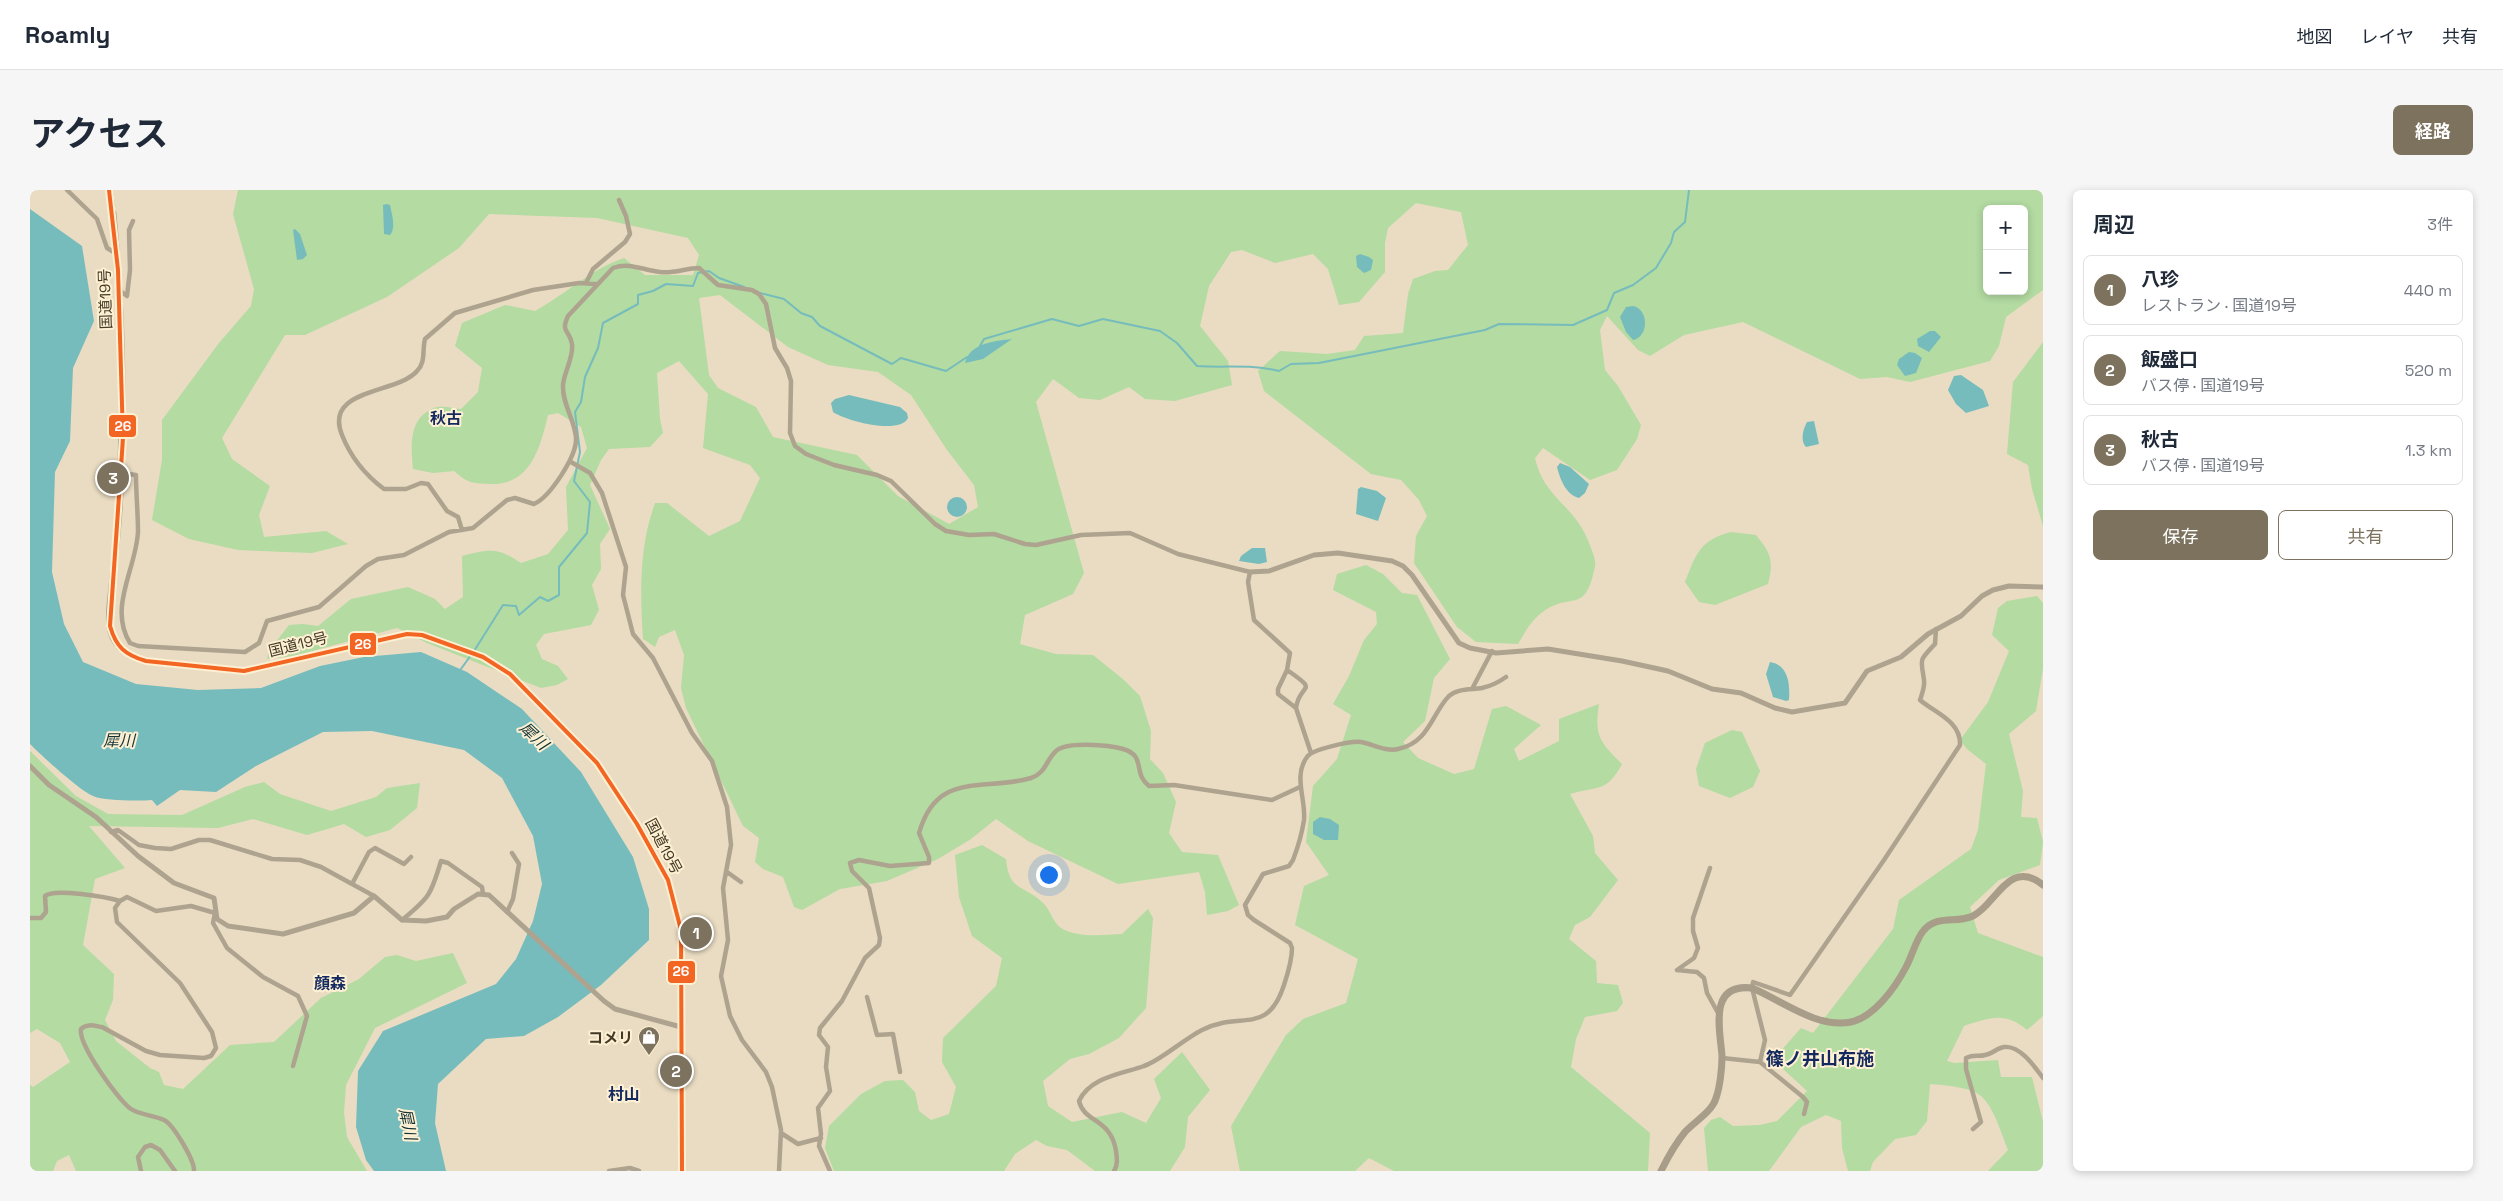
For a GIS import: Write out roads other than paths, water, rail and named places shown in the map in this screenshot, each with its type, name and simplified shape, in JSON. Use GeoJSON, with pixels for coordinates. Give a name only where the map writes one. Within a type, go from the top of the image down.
{"type":"FeatureCollection","features":[{"type":"Feature","properties":{"kind":"highway","name":"国道19号"},"geometry":{"type":"LineString","coordinates":[[113,214],[119,290],[123,412],[121,473],[110,626],[116,644],[132,657],[162,663],[244,671],[394,635],[422,635],[497,664],[545,708],[597,763],[637,824],[668,880],[681,930],[682,1171]]}},
{"type":"Feature","properties":{"kind":"main road"},"geometry":{"type":"LineString","coordinates":[[1661,1171],[1680,1139],[1716,1100],[1722,1058],[1718,1013],[1724,998],[1730,990],[1739,986],[1752,988],[1820,1020],[1838,1023],[1862,1018],[1893,988],[1905,969],[1922,932],[1933,922],[1975,915],[2015,878],[2030,877],[2043,885]]}},
{"type":"Feature","properties":{"kind":"street"},"geometry":{"type":"LineString","coordinates":[[67,190],[97,219],[108,248],[117,254]]}},
{"type":"Feature","properties":{"kind":"street"},"geometry":{"type":"LineString","coordinates":[[586,283],[593,269],[625,242],[630,234],[626,216],[619,200]]}},
{"type":"Feature","properties":{"kind":"street"},"geometry":{"type":"LineString","coordinates":[[119,290],[126,296],[130,270],[128,230],[133,221]]}},
{"type":"Feature","properties":{"kind":"street"},"geometry":{"type":"LineString","coordinates":[[121,473],[136,474],[138,533],[121,617],[124,633],[130,643],[138,646],[245,652],[259,643],[268,620],[320,607],[366,566],[378,559],[404,555],[449,532],[473,528],[507,500],[515,498],[529,504],[537,503],[544,499],[571,462],[576,438],[565,402],[563,385],[572,342],[565,331],[564,324],[568,316],[607,271],[622,265],[660,272],[678,272],[699,268],[718,285],[752,290],[759,294],[768,310],[775,348],[787,368],[791,381],[790,432],[795,446],[806,454],[834,465],[884,477],[898,486],[935,524],[946,531],[969,536],[994,534],[1025,544],[1036,544],[1081,536],[1130,533],[1178,554],[1250,572],[1282,568],[1322,554],[1392,561],[1403,566],[1412,575],[1459,643],[1470,648],[1496,653],[1548,649],[1622,661],[1668,671],[1712,689],[1741,693],[1775,708],[1792,712],[1845,703],[1867,671],[1901,657],[1936,629],[1961,616],[1982,596],[1993,590],[2009,586],[2043,587]]}},
{"type":"Feature","properties":{"kind":"street"},"geometry":{"type":"LineString","coordinates":[[462,530],[458,517],[447,511],[428,484],[420,482],[406,489],[384,489],[359,467],[340,432],[342,411],[345,405],[357,397],[405,380],[416,374],[423,364],[425,339],[455,313],[532,290],[586,283],[596,284]]}},
{"type":"Feature","properties":{"kind":"street"},"geometry":{"type":"LineString","coordinates":[[571,462],[590,474],[606,503],[626,567],[623,595],[633,634],[653,658],[692,733],[712,761],[728,807],[731,845],[723,888],[728,940],[721,976],[730,1016],[742,1040],[766,1072],[778,1110],[781,1134],[780,1171]]}},
{"type":"Feature","properties":{"kind":"street"},"geometry":{"type":"LineString","coordinates":[[1250,572],[1248,582],[1254,620],[1290,653],[1287,670],[1278,689],[1278,694],[1296,708],[1302,720],[1311,753]]}},
{"type":"Feature","properties":{"kind":"street"},"geometry":{"type":"LineString","coordinates":[[1760,1062],[1765,1040],[1752,988],[1753,982],[1790,995],[1884,860],[1960,745],[1959,735],[1952,723],[1920,700],[1924,685],[1921,663],[1924,655],[1935,644],[1936,629]]}},
{"type":"Feature","properties":{"kind":"street"},"geometry":{"type":"LineString","coordinates":[[1472,689],[1492,651]]}},
{"type":"Feature","properties":{"kind":"street"},"geometry":{"type":"LineString","coordinates":[[1287,670],[1302,679],[1306,684],[1306,689],[1296,708]]}},
{"type":"Feature","properties":{"kind":"street"},"geometry":{"type":"LineString","coordinates":[[1114,1171],[1117,1159],[1112,1134],[1081,1108],[1079,1101],[1085,1092],[1106,1077],[1147,1066],[1205,1028],[1220,1023],[1263,1018],[1278,1003],[1292,948],[1290,944],[1248,915],[1245,905],[1263,874],[1289,866],[1293,860],[1304,819],[1300,775],[1306,757],[1311,753],[1359,742],[1379,745],[1388,750],[1406,747],[1432,724],[1450,696],[1458,691],[1496,684],[1506,677]]}},
{"type":"Feature","properties":{"kind":"street"},"geometry":{"type":"LineString","coordinates":[[830,1171],[819,1146],[821,1138],[818,1108],[830,1091],[826,1067],[828,1048],[819,1035],[820,1028],[842,1001],[865,958],[879,945],[880,938],[869,888],[852,871],[850,863],[859,860],[890,866],[929,862],[929,857],[919,833],[927,811],[936,799],[972,784],[990,785],[1033,777],[1041,772],[1054,752],[1067,745],[1113,747],[1132,752],[1136,755],[1139,762],[1141,778],[1148,786],[1174,785],[1272,800],[1300,787]]}},
{"type":"Feature","properties":{"kind":"street"},"geometry":{"type":"LineString","coordinates":[[30,766],[49,785],[96,817],[111,832],[174,883],[214,898],[216,903],[213,923],[227,948],[263,977],[298,996],[307,1016],[293,1066]]}},
{"type":"Feature","properties":{"kind":"street"},"geometry":{"type":"LineString","coordinates":[[111,832],[118,830],[139,845],[171,849],[199,840],[218,842],[272,859],[300,860],[322,867],[374,896],[402,920],[426,921],[447,917],[478,894],[489,895],[615,1009],[681,1027]]}},
{"type":"Feature","properties":{"kind":"street"},"geometry":{"type":"LineString","coordinates":[[352,884],[369,852],[375,848],[404,864],[411,858]]}},
{"type":"Feature","properties":{"kind":"street"},"geometry":{"type":"LineString","coordinates":[[507,912],[513,899],[519,864],[512,853]]}},
{"type":"Feature","properties":{"kind":"street"},"geometry":{"type":"LineString","coordinates":[[402,920],[425,902],[434,885],[441,861],[448,863],[482,887],[483,894]]}},
{"type":"Feature","properties":{"kind":"street"},"geometry":{"type":"LineString","coordinates":[[1710,868],[1693,918],[1693,931],[1698,948],[1694,958],[1677,970],[1697,972],[1704,978],[1707,993],[1718,1013]]}},
{"type":"Feature","properties":{"kind":"street"},"geometry":{"type":"LineString","coordinates":[[727,872],[741,882]]}},
{"type":"Feature","properties":{"kind":"street"},"geometry":{"type":"LineString","coordinates":[[30,918],[41,918],[46,912],[45,896],[54,892],[96,895],[120,902]]}},
{"type":"Feature","properties":{"kind":"street"},"geometry":{"type":"LineString","coordinates":[[215,913],[217,919],[228,926],[283,934],[354,913],[374,896]]}},
{"type":"Feature","properties":{"kind":"street"},"geometry":{"type":"LineString","coordinates":[[194,1171],[194,1165],[171,1126],[163,1120],[135,1111],[126,1105],[97,1066],[81,1038],[81,1029],[87,1025],[102,1027],[146,1051],[160,1055],[204,1058],[211,1056],[216,1048],[212,1032],[180,983],[117,922],[115,908],[127,897],[156,911],[191,906],[215,913]]}},
{"type":"Feature","properties":{"kind":"street"},"geometry":{"type":"LineString","coordinates":[[867,997],[877,1035],[893,1034],[900,1072]]}},
{"type":"Feature","properties":{"kind":"street"},"geometry":{"type":"LineString","coordinates":[[1973,1129],[1981,1122],[1966,1068],[1966,1058],[1973,1054],[1985,1055],[2004,1047],[2011,1048],[2033,1063],[2043,1078]]}},
{"type":"Feature","properties":{"kind":"street"},"geometry":{"type":"LineString","coordinates":[[1722,1058],[1760,1062],[1804,1097],[1807,1102],[1804,1114]]}},
{"type":"Feature","properties":{"kind":"street"},"geometry":{"type":"LineString","coordinates":[[781,1134],[798,1144],[821,1138]]}},
{"type":"Feature","properties":{"kind":"street"},"geometry":{"type":"LineString","coordinates":[[141,1171],[138,1157],[145,1147],[151,1145],[160,1150],[175,1171]]}},
{"type":"Feature","properties":{"kind":"street"},"geometry":{"type":"LineString","coordinates":[[609,1171],[630,1168],[639,1171]]}},
{"type":"Feature","properties":{"kind":"water"},"geometry":{"type":"Polygon","coordinates":[[[383,205],[390,205],[393,221],[393,229],[390,235],[384,234],[383,205]]]}},
{"type":"Feature","properties":{"kind":"water","name":"犀川"},"geometry":{"type":"Polygon","coordinates":[[[30,209],[82,246],[94,321],[73,368],[70,441],[55,472],[52,572],[64,624],[83,662],[136,684],[198,690],[261,688],[320,666],[364,657],[421,652],[467,672],[522,709],[581,772],[633,857],[649,909],[649,940],[601,985],[558,1017],[524,1036],[486,1039],[438,1084],[435,1123],[446,1171],[374,1171],[366,1160],[356,1127],[358,1071],[383,1031],[496,984],[516,959],[533,921],[542,884],[533,836],[502,778],[464,750],[372,731],[323,732],[256,766],[216,792],[180,790],[157,806],[152,800],[113,800],[93,796],[70,780],[30,744],[30,209]]]}},
{"type":"Feature","properties":{"kind":"water"},"geometry":{"type":"Polygon","coordinates":[[[295,229],[300,234],[307,255],[303,259],[297,260],[293,230],[295,229]]]}},
{"type":"Feature","properties":{"kind":"water"},"geometry":{"type":"Polygon","coordinates":[[[1360,254],[1373,260],[1371,270],[1364,273],[1357,267],[1356,256],[1360,254]]]}},
{"type":"Feature","properties":{"kind":"water"},"geometry":{"type":"Polygon","coordinates":[[[1633,306],[1642,312],[1645,323],[1642,334],[1633,340],[1626,332],[1620,317],[1626,307],[1633,306]]]}},
{"type":"Feature","properties":{"kind":"water"},"geometry":{"type":"Polygon","coordinates":[[[1930,331],[1935,331],[1941,337],[1929,352],[1918,346],[1917,339],[1930,331]]]}},
{"type":"Feature","properties":{"kind":"water"},"geometry":{"type":"Polygon","coordinates":[[[1012,339],[983,359],[965,363],[968,356],[977,347],[991,342],[1012,339]]]}},
{"type":"Feature","properties":{"kind":"water"},"geometry":{"type":"Polygon","coordinates":[[[1909,352],[1915,353],[1922,358],[1916,373],[1905,376],[1897,365],[1899,359],[1909,352]]]}},
{"type":"Feature","properties":{"kind":"water"},"geometry":{"type":"Polygon","coordinates":[[[1961,375],[1983,390],[1989,406],[1966,413],[1956,404],[1948,390],[1954,376],[1961,375]]]}},
{"type":"Feature","properties":{"kind":"water"},"geometry":{"type":"Polygon","coordinates":[[[849,395],[900,407],[907,413],[908,418],[903,423],[895,426],[884,426],[849,419],[833,412],[831,403],[835,399],[849,395]]]}},
{"type":"Feature","properties":{"kind":"water"},"geometry":{"type":"Polygon","coordinates":[[[1814,421],[1819,444],[1806,447],[1803,438],[1804,428],[1807,422],[1814,421]]]}},
{"type":"Feature","properties":{"kind":"water"},"geometry":{"type":"Polygon","coordinates":[[[1560,463],[1570,467],[1589,484],[1585,493],[1579,498],[1570,494],[1564,486],[1557,467],[1560,463]]]}},
{"type":"Feature","properties":{"kind":"water"},"geometry":{"type":"Polygon","coordinates":[[[1361,487],[1377,491],[1386,498],[1378,521],[1356,514],[1358,489],[1361,487]]]}},
{"type":"Feature","properties":{"kind":"water"},"geometry":{"type":"Polygon","coordinates":[[[957,497],[964,500],[967,507],[964,514],[957,517],[950,514],[947,507],[950,500],[957,497]]]}},
{"type":"Feature","properties":{"kind":"water"},"geometry":{"type":"Polygon","coordinates":[[[1252,548],[1265,548],[1267,562],[1259,564],[1239,561],[1241,556],[1252,548]]]}},
{"type":"Feature","properties":{"kind":"water"},"geometry":{"type":"Polygon","coordinates":[[[1770,662],[1785,671],[1789,688],[1789,700],[1786,701],[1773,697],[1766,674],[1770,662]]]}},
{"type":"Feature","properties":{"kind":"water"},"geometry":{"type":"Polygon","coordinates":[[[1320,817],[1330,819],[1339,825],[1338,840],[1324,840],[1313,834],[1313,822],[1320,817]]]}},
{"type":"Feature","properties":{"kind":"waterway"},"geometry":{"type":"LineString","coordinates":[[980,346],[984,339],[1052,319],[1079,326],[1103,319],[1160,331],[1177,343],[1197,366],[1249,367],[1279,371],[1291,364],[1319,363],[1485,330],[1499,324],[1573,325],[1607,310],[1614,293],[1633,285],[1656,268],[1671,243],[1674,232],[1685,222],[1689,190]]}},
{"type":"Feature","properties":{"kind":"waterway"},"geometry":{"type":"LineString","coordinates":[[474,651],[503,605],[516,606],[519,615],[540,597],[548,601],[559,595],[559,567],[587,533],[590,502],[574,481],[580,452],[575,412],[581,402],[585,377],[598,348],[603,323],[638,304],[638,295],[653,291],[666,284],[693,286],[698,273],[709,271],[719,278],[744,287]]}},
{"type":"Feature","properties":{"kind":"waterway"},"geometry":{"type":"LineString","coordinates":[[760,293],[784,299],[801,313],[812,317],[820,326],[892,364],[901,358],[946,371],[967,357]]}},
{"type":"Feature","properties":{"kind":"waterway"},"geometry":{"type":"LineString","coordinates":[[461,669],[471,655]]}},
{"type":"Feature","properties":{"kind":"tunnel"},"geometry":{"type":"LineString","coordinates":[[109,190],[113,214]]}},
{"type":"Feature","properties":{"kind":"place","name":"秋古"},"geometry":{"type":"Point","coordinates":[113,478]}},
{"type":"Feature","properties":{"kind":"place","name":"八珍"},"geometry":{"type":"Point","coordinates":[696,933]}},
{"type":"Feature","properties":{"kind":"place","name":"コメリ"},"geometry":{"type":"Point","coordinates":[649,1056]}},
{"type":"Feature","properties":{"kind":"place","name":"飯盛口"},"geometry":{"type":"Point","coordinates":[676,1071]}},
{"type":"Feature","properties":{"kind":"district","name":"秋古"},"geometry":{"type":"Point","coordinates":[446,418]}},
{"type":"Feature","properties":{"kind":"district","name":"顔森"},"geometry":{"type":"Point","coordinates":[330,983]}},
{"type":"Feature","properties":{"kind":"district","name":"篠ノ井山布施"},"geometry":{"type":"Point","coordinates":[1820,1058]}},
{"type":"Feature","properties":{"kind":"district","name":"村山"},"geometry":{"type":"Point","coordinates":[624,1094]}}]}
